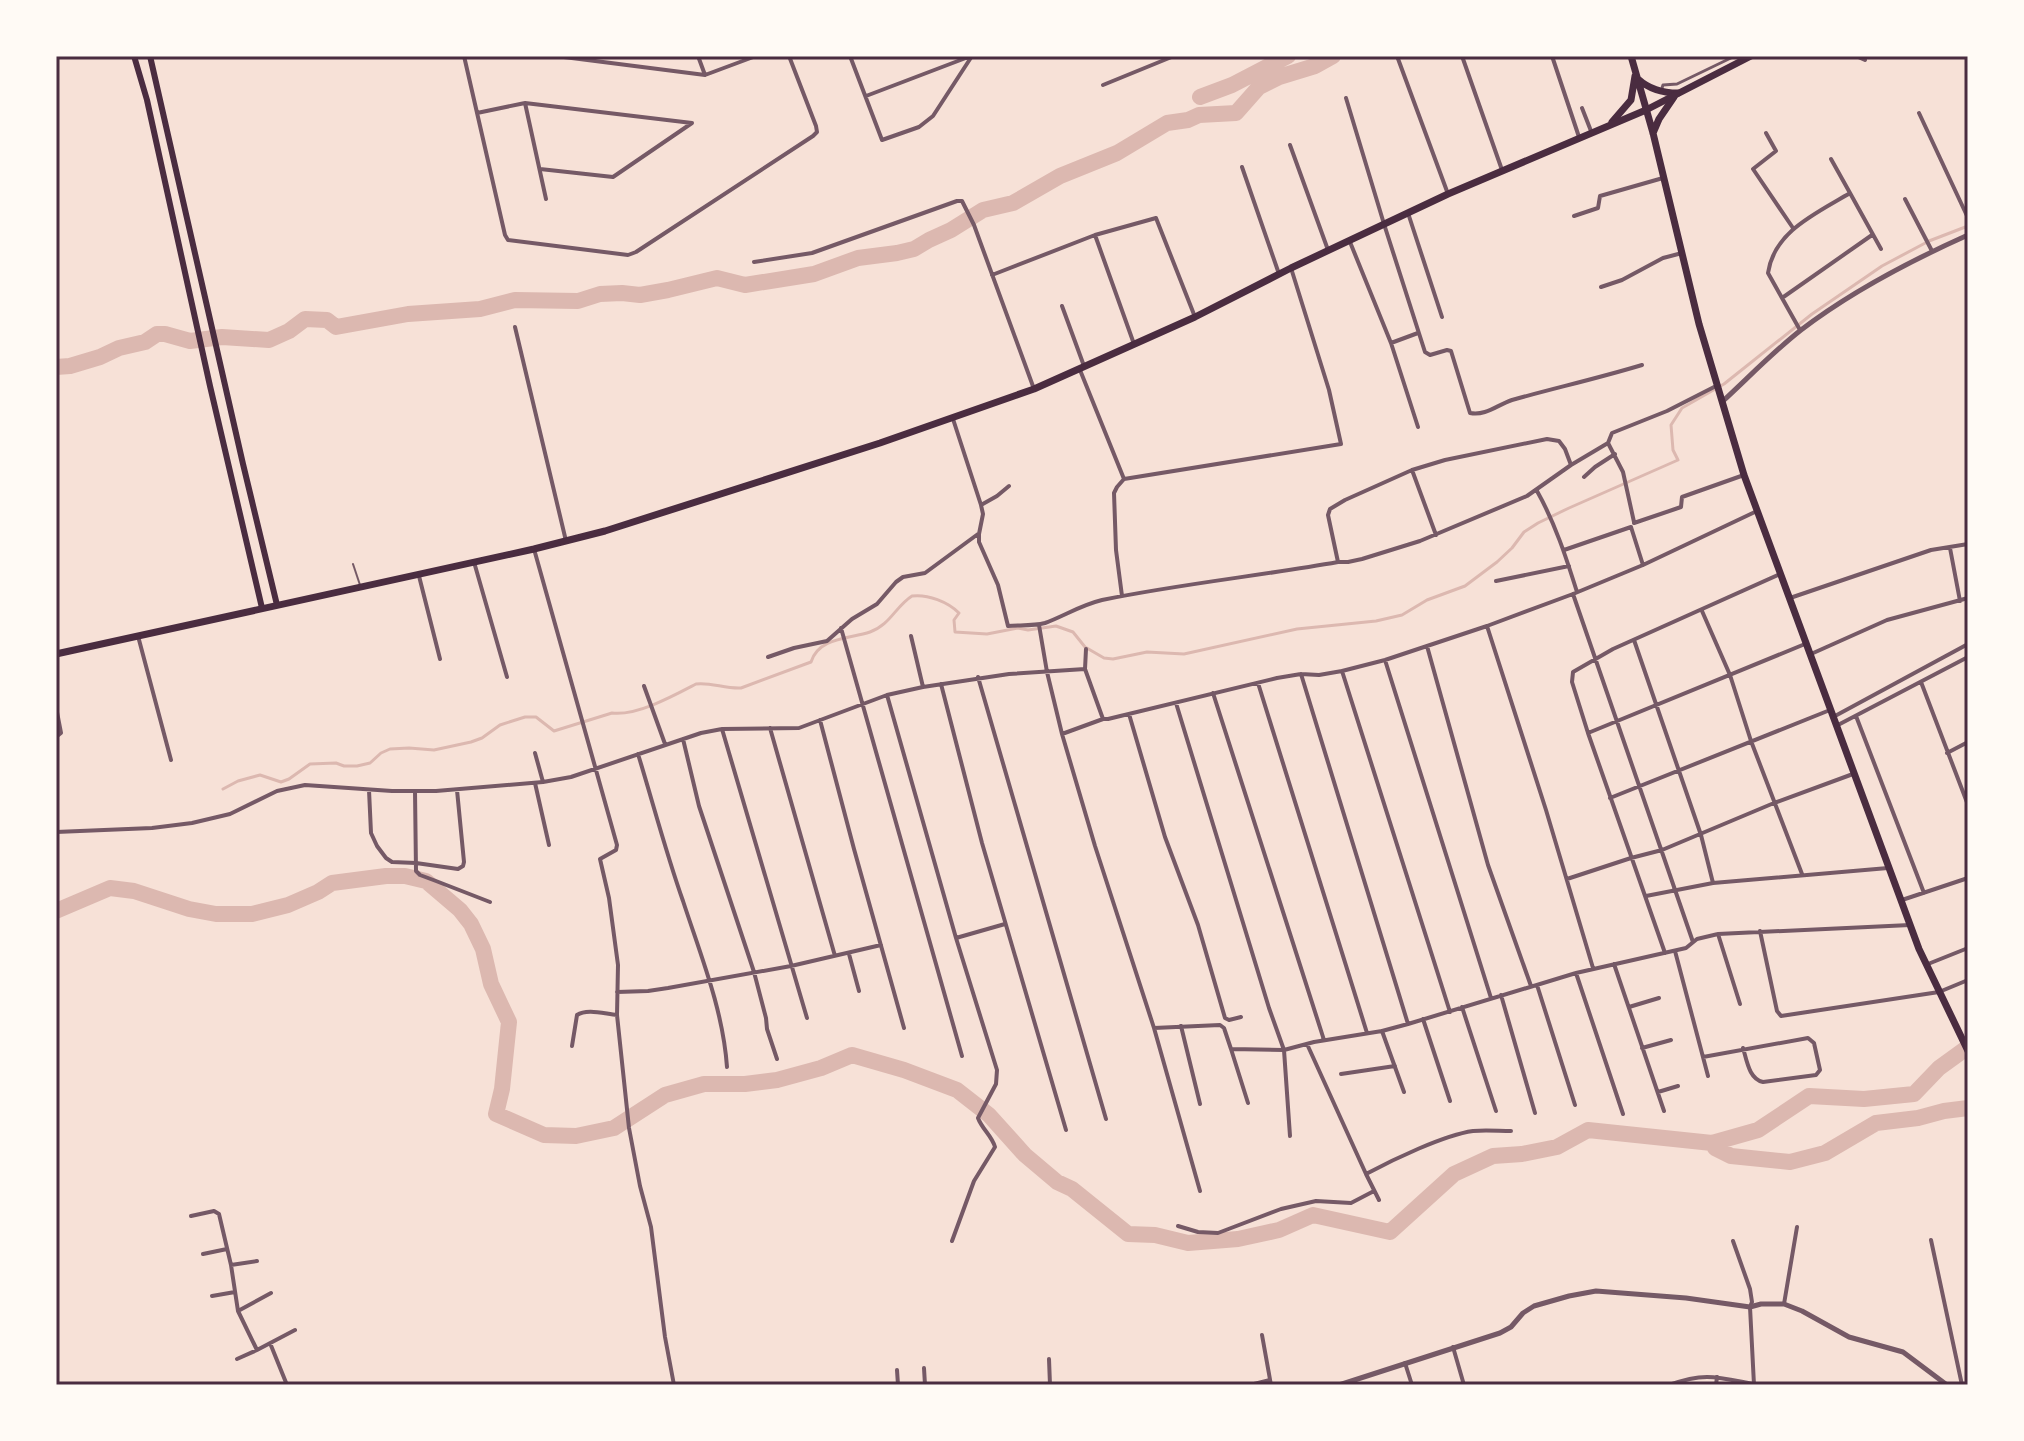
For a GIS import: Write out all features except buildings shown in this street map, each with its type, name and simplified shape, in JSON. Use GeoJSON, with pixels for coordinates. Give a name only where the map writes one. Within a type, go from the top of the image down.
{"type":"FeatureCollection","features":[{"type":"Feature","properties":{"kind":"main road"},"geometry":{"type":"LineString","coordinates":[[134,56],[147,100],[262,608]]}},
{"type":"Feature","properties":{"kind":"main road"},"geometry":{"type":"LineString","coordinates":[[150,56],[277,605]]}},
{"type":"Feature","properties":{"kind":"main road"},"geometry":{"type":"LineString","coordinates":[[1631,56],[1699,324],[1744,475],[1910,925],[1968,1051]]}},
{"type":"Feature","properties":{"kind":"main road"},"geometry":{"type":"LineString","coordinates":[[56,654],[566,541],[953,419],[1034,389],[1135,345],[1448,194],[1646,110],[1751,56]]}},
{"type":"Feature","properties":{"kind":"main road"},"geometry":{"type":"LineString","coordinates":[[1636,74],[1644,84],[1661,92],[1678,94]]}},
{"type":"Feature","properties":{"kind":"main road"},"geometry":{"type":"LineString","coordinates":[[1612,122],[1631,100],[1636,74]]}},
{"type":"Feature","properties":{"kind":"main road"},"geometry":{"type":"LineString","coordinates":[[1653,133],[1666,107],[1678,94]]}},
{"type":"Feature","properties":{"kind":"street"},"geometry":{"type":"LineString","coordinates":[[464,56],[508,240],[628,255],[817,132],[789,56]]}},
{"type":"Feature","properties":{"kind":"street"},"geometry":{"type":"LineString","coordinates":[[556,56],[705,75],[756,56]]}},
{"type":"Feature","properties":{"kind":"street"},"geometry":{"type":"LineString","coordinates":[[698,56],[705,75]]}},
{"type":"Feature","properties":{"kind":"street"},"geometry":{"type":"LineString","coordinates":[[850,56],[882,140],[919,127],[933,116],[972,56]]}},
{"type":"Feature","properties":{"kind":"street"},"geometry":{"type":"LineString","coordinates":[[866,96],[972,56]]}},
{"type":"Feature","properties":{"kind":"street"},"geometry":{"type":"LineString","coordinates":[[1103,85],[1174,56]]}},
{"type":"Feature","properties":{"kind":"street"},"geometry":{"type":"LineString","coordinates":[[1397,56],[1448,194]]}},
{"type":"Feature","properties":{"kind":"street"},"geometry":{"type":"LineString","coordinates":[[1462,56],[1502,170]]}},
{"type":"Feature","properties":{"kind":"street"},"geometry":{"type":"LineString","coordinates":[[1552,56],[1579,137]]}},
{"type":"Feature","properties":{"kind":"street"},"geometry":{"type":"LineString","coordinates":[[1661,92],[1663,85],[1677,84],[1735,56]]}},
{"type":"Feature","properties":{"kind":"street"},"geometry":{"type":"LineString","coordinates":[[1856,56],[1865,60]]}},
{"type":"Feature","properties":{"kind":"street"},"geometry":{"type":"LineString","coordinates":[[1346,98],[1427,354],[1451,351],[1469,411],[1473,414],[1490,411],[1510,401],[1642,365]]}},
{"type":"Feature","properties":{"kind":"street"},"geometry":{"type":"LineString","coordinates":[[477,113],[525,103],[692,123],[613,177],[540,169]]}},
{"type":"Feature","properties":{"kind":"street"},"geometry":{"type":"LineString","coordinates":[[525,103],[546,199]]}},
{"type":"Feature","properties":{"kind":"street"},"geometry":{"type":"LineString","coordinates":[[1582,108],[1591,131]]}},
{"type":"Feature","properties":{"kind":"street"},"geometry":{"type":"LineString","coordinates":[[1919,113],[1968,218]]}},
{"type":"Feature","properties":{"kind":"street"},"geometry":{"type":"LineString","coordinates":[[1766,133],[1776,151],[1754,167],[1754,172],[1793,228]]}},
{"type":"Feature","properties":{"kind":"street"},"geometry":{"type":"LineString","coordinates":[[1290,145],[1328,250]]}},
{"type":"Feature","properties":{"kind":"street"},"geometry":{"type":"LineString","coordinates":[[1831,159],[1881,249]]}},
{"type":"Feature","properties":{"kind":"street"},"geometry":{"type":"LineString","coordinates":[[1242,167],[1279,274]]}},
{"type":"Feature","properties":{"kind":"street"},"geometry":{"type":"LineString","coordinates":[[1574,216],[1598,208],[1600,196],[1663,178]]}},
{"type":"Feature","properties":{"kind":"street"},"geometry":{"type":"LineString","coordinates":[[1800,331],[1769,276],[1772,257],[1793,228],[1850,193]]}},
{"type":"Feature","properties":{"kind":"street"},"geometry":{"type":"LineString","coordinates":[[1905,199],[1932,251]]}},
{"type":"Feature","properties":{"kind":"street"},"geometry":{"type":"LineString","coordinates":[[754,262],[812,253],[962,201],[970,214],[1034,389]]}},
{"type":"Feature","properties":{"kind":"street"},"geometry":{"type":"LineString","coordinates":[[1408,213],[1442,317]]}},
{"type":"Feature","properties":{"kind":"street"},"geometry":{"type":"LineString","coordinates":[[992,275],[1095,235],[1156,218],[1195,317]]}},
{"type":"Feature","properties":{"kind":"street"},"geometry":{"type":"LineString","coordinates":[[1095,235],[1135,345]]}},
{"type":"Feature","properties":{"kind":"street"},"geometry":{"type":"LineString","coordinates":[[1781,298],[1872,235]]}},
{"type":"Feature","properties":{"kind":"street"},"geometry":{"type":"LineString","coordinates":[[1722,398],[1800,331],[1869,285],[1968,235]]}},
{"type":"Feature","properties":{"kind":"street"},"geometry":{"type":"LineString","coordinates":[[1349,240],[1391,343],[1418,427]]}},
{"type":"Feature","properties":{"kind":"street"},"geometry":{"type":"LineString","coordinates":[[1601,287],[1622,280],[1663,258],[1682,253]]}},
{"type":"Feature","properties":{"kind":"street"},"geometry":{"type":"LineString","coordinates":[[1123,596],[1116,550],[1114,493],[1124,479],[1341,444],[1329,390],[1291,268]]}},
{"type":"Feature","properties":{"kind":"street"},"geometry":{"type":"LineString","coordinates":[[1062,306],[1082,369],[1124,479]]}},
{"type":"Feature","properties":{"kind":"street"},"geometry":{"type":"LineString","coordinates":[[515,327],[566,541]]}},
{"type":"Feature","properties":{"kind":"street"},"geometry":{"type":"LineString","coordinates":[[1391,343],[1419,333]]}},
{"type":"Feature","properties":{"kind":"street"},"geometry":{"type":"LineString","coordinates":[[1643,565],[1623,472],[1608,443],[1609,436],[1616,430],[1667,411],[1718,385]]}},
{"type":"Feature","properties":{"kind":"street"},"geometry":{"type":"LineString","coordinates":[[953,419],[983,514],[979,534],[981,546],[998,585],[1008,626],[1039,625],[1081,606],[1123,596],[1348,562],[1382,554],[1436,535],[1537,491],[1571,465],[1608,443]]}},
{"type":"Feature","properties":{"kind":"street"},"geometry":{"type":"LineString","coordinates":[[1338,562],[1328,515],[1330,509],[1412,470],[1547,439],[1559,441],[1571,465]]}},
{"type":"Feature","properties":{"kind":"street"},"geometry":{"type":"LineString","coordinates":[[1584,477],[1615,454]]}},
{"type":"Feature","properties":{"kind":"street"},"geometry":{"type":"LineString","coordinates":[[1412,470],[1436,535]]}},
{"type":"Feature","properties":{"kind":"street"},"geometry":{"type":"LineString","coordinates":[[1564,550],[1679,508],[1682,497],[1744,475]]}},
{"type":"Feature","properties":{"kind":"street"},"geometry":{"type":"LineString","coordinates":[[981,505],[1009,486]]}},
{"type":"Feature","properties":{"kind":"street"},"geometry":{"type":"LineString","coordinates":[[1537,491],[1564,550],[1617,722],[1693,942]]}},
{"type":"Feature","properties":{"kind":"street"},"geometry":{"type":"LineString","coordinates":[[1062,734],[1103,719],[1213,693],[1301,674],[1342,671],[1385,660],[1575,593],[1643,565],[1757,511]]}},
{"type":"Feature","properties":{"kind":"street"},"geometry":{"type":"LineString","coordinates":[[768,657],[827,641],[877,604],[903,577],[925,573],[979,534]]}},
{"type":"Feature","properties":{"kind":"street"},"geometry":{"type":"LineString","coordinates":[[1790,598],[1931,550],[1968,544]]}},
{"type":"Feature","properties":{"kind":"street"},"geometry":{"type":"LineString","coordinates":[[1950,548],[1960,601]]}},
{"type":"Feature","properties":{"kind":"street"},"geometry":{"type":"LineString","coordinates":[[534,549],[617,845],[616,850],[600,859],[618,965],[617,1015],[629,1128],[651,1227],[674,1385]]}},
{"type":"Feature","properties":{"kind":"street"},"geometry":{"type":"LineString","coordinates":[[474,562],[507,677]]}},
{"type":"Feature","properties":{"kind":"street"},"geometry":{"type":"LineString","coordinates":[[1496,581],[1569,566]]}},
{"type":"Feature","properties":{"kind":"street"},"geometry":{"type":"LineString","coordinates":[[419,574],[440,659]]}},
{"type":"Feature","properties":{"kind":"street"},"geometry":{"type":"LineString","coordinates":[[1665,953],[1588,733],[1572,682],[1573,672],[1634,640],[1780,574]]}},
{"type":"Feature","properties":{"kind":"street"},"geometry":{"type":"LineString","coordinates":[[1811,654],[1887,620],[1968,598]]}},
{"type":"Feature","properties":{"kind":"street"},"geometry":{"type":"LineString","coordinates":[[1701,611],[1730,675],[1751,741],[1802,874]]}},
{"type":"Feature","properties":{"kind":"street"},"geometry":{"type":"LineString","coordinates":[[1039,625],[1062,734],[1154,1028],[1200,1191]]}},
{"type":"Feature","properties":{"kind":"street"},"geometry":{"type":"LineString","coordinates":[[1487,626],[1593,968]]}},
{"type":"Feature","properties":{"kind":"street"},"geometry":{"type":"LineString","coordinates":[[842,631],[962,1056]]}},
{"type":"Feature","properties":{"kind":"street"},"geometry":{"type":"LineString","coordinates":[[138,636],[171,760]]}},
{"type":"Feature","properties":{"kind":"street"},"geometry":{"type":"LineString","coordinates":[[911,636],[923,687]]}},
{"type":"Feature","properties":{"kind":"street"},"geometry":{"type":"LineString","coordinates":[[1634,640],[1701,835],[1713,883]]}},
{"type":"Feature","properties":{"kind":"street"},"geometry":{"type":"LineString","coordinates":[[1588,733],[1807,644]]}},
{"type":"Feature","properties":{"kind":"street"},"geometry":{"type":"LineString","coordinates":[[1610,798],[1751,741],[1831,714],[1968,644]]}},
{"type":"Feature","properties":{"kind":"street"},"geometry":{"type":"LineString","coordinates":[[1427,646],[1488,865],[1575,1105]]}},
{"type":"Feature","properties":{"kind":"street"},"geometry":{"type":"LineString","coordinates":[[1086,649],[1085,669],[1103,719]]}},
{"type":"Feature","properties":{"kind":"street"},"geometry":{"type":"LineString","coordinates":[[1836,726],[1968,657]]}},
{"type":"Feature","properties":{"kind":"street"},"geometry":{"type":"LineString","coordinates":[[1385,660],[1491,998]]}},
{"type":"Feature","properties":{"kind":"street"},"geometry":{"type":"LineString","coordinates":[[56,832],[192,823],[230,814],[277,791],[305,785],[415,791],[543,782],[571,777],[665,744],[722,729],[790,729],[887,695],[923,687],[978,677],[1085,669]]}},
{"type":"Feature","properties":{"kind":"street"},"geometry":{"type":"LineString","coordinates":[[1342,671],[1450,1012]]}},
{"type":"Feature","properties":{"kind":"street"},"geometry":{"type":"LineString","coordinates":[[1301,674],[1408,1024]]}},
{"type":"Feature","properties":{"kind":"street"},"geometry":{"type":"LineString","coordinates":[[978,677],[1106,1119]]}},
{"type":"Feature","properties":{"kind":"street"},"geometry":{"type":"LineString","coordinates":[[1921,682],[1968,805]]}},
{"type":"Feature","properties":{"kind":"street"},"geometry":{"type":"LineString","coordinates":[[1258,683],[1367,1033]]}},
{"type":"Feature","properties":{"kind":"street"},"geometry":{"type":"LineString","coordinates":[[941,684],[967,789],[1066,1130]]}},
{"type":"Feature","properties":{"kind":"street"},"geometry":{"type":"LineString","coordinates":[[644,686],[665,744]]}},
{"type":"Feature","properties":{"kind":"street"},"geometry":{"type":"LineString","coordinates":[[1213,693],[1324,1040]]}},
{"type":"Feature","properties":{"kind":"street"},"geometry":{"type":"LineString","coordinates":[[887,695],[997,1070],[996,1084],[978,1118],[995,1147],[974,1181],[952,1241]]}},
{"type":"Feature","properties":{"kind":"street"},"geometry":{"type":"LineString","coordinates":[[1176,703],[1284,1050],[1290,1136]]}},
{"type":"Feature","properties":{"kind":"street"},"geometry":{"type":"LineString","coordinates":[[56,707],[61,733],[56,737]]}},
{"type":"Feature","properties":{"kind":"street"},"geometry":{"type":"LineString","coordinates":[[1129,714],[1165,837],[1198,925],[1225,1018],[1241,1017]]}},
{"type":"Feature","properties":{"kind":"street"},"geometry":{"type":"LineString","coordinates":[[1856,716],[1924,893]]}},
{"type":"Feature","properties":{"kind":"street"},"geometry":{"type":"LineString","coordinates":[[820,720],[904,1028]]}},
{"type":"Feature","properties":{"kind":"street"},"geometry":{"type":"LineString","coordinates":[[770,728],[835,957]]}},
{"type":"Feature","properties":{"kind":"street"},"geometry":{"type":"LineString","coordinates":[[722,729],[807,1018]]}},
{"type":"Feature","properties":{"kind":"street"},"geometry":{"type":"LineString","coordinates":[[683,739],[699,806],[754,972],[777,1059]]}},
{"type":"Feature","properties":{"kind":"street"},"geometry":{"type":"LineString","coordinates":[[1947,753],[1968,742]]}},
{"type":"Feature","properties":{"kind":"street"},"geometry":{"type":"LineString","coordinates":[[535,753],[543,782]]}},
{"type":"Feature","properties":{"kind":"street"},"geometry":{"type":"LineString","coordinates":[[638,754],[721,1021],[727,1067]]}},
{"type":"Feature","properties":{"kind":"street"},"geometry":{"type":"LineString","coordinates":[[1567,879],[1662,850],[1853,774]]}},
{"type":"Feature","properties":{"kind":"street"},"geometry":{"type":"LineString","coordinates":[[535,783],[549,845]]}},
{"type":"Feature","properties":{"kind":"street"},"geometry":{"type":"LineString","coordinates":[[369,790],[371,833],[386,858],[392,862],[458,869],[463,866],[457,790]]}},
{"type":"Feature","properties":{"kind":"street"},"geometry":{"type":"LineString","coordinates":[[415,791],[416,871],[490,902]]}},
{"type":"Feature","properties":{"kind":"street"},"geometry":{"type":"LineString","coordinates":[[1646,896],[1713,883],[1888,868]]}},
{"type":"Feature","properties":{"kind":"street"},"geometry":{"type":"LineString","coordinates":[[1901,901],[1968,878]]}},
{"type":"Feature","properties":{"kind":"street"},"geometry":{"type":"LineString","coordinates":[[956,938],[1005,924]]}},
{"type":"Feature","properties":{"kind":"street"},"geometry":{"type":"LineString","coordinates":[[1231,1049],[1284,1050],[1382,1031],[1593,968],[1689,947],[1697,939],[1718,934],[1910,925]]}},
{"type":"Feature","properties":{"kind":"street"},"geometry":{"type":"LineString","coordinates":[[1760,931],[1777,1011],[1781,1016],[1939,992],[1968,980]]}},
{"type":"Feature","properties":{"kind":"street"},"geometry":{"type":"LineString","coordinates":[[1718,934],[1740,1004]]}},
{"type":"Feature","properties":{"kind":"street"},"geometry":{"type":"LineString","coordinates":[[617,992],[648,991],[791,966],[881,945]]}},
{"type":"Feature","properties":{"kind":"street"},"geometry":{"type":"LineString","coordinates":[[1926,965],[1968,948]]}},
{"type":"Feature","properties":{"kind":"street"},"geometry":{"type":"LineString","coordinates":[[1675,951],[1708,1076]]}},
{"type":"Feature","properties":{"kind":"street"},"geometry":{"type":"LineString","coordinates":[[849,954],[859,991]]}},
{"type":"Feature","properties":{"kind":"street"},"geometry":{"type":"LineString","coordinates":[[1614,964],[1664,1111]]}},
{"type":"Feature","properties":{"kind":"street"},"geometry":{"type":"LineString","coordinates":[[1576,973],[1623,1114]]}},
{"type":"Feature","properties":{"kind":"street"},"geometry":{"type":"LineString","coordinates":[[1501,995],[1535,1113]]}},
{"type":"Feature","properties":{"kind":"street"},"geometry":{"type":"LineString","coordinates":[[1629,1007],[1659,998]]}},
{"type":"Feature","properties":{"kind":"street"},"geometry":{"type":"LineString","coordinates":[[1462,1007],[1496,1111]]}},
{"type":"Feature","properties":{"kind":"street"},"geometry":{"type":"LineString","coordinates":[[572,1046],[579,1013],[617,1015]]}},
{"type":"Feature","properties":{"kind":"street"},"geometry":{"type":"LineString","coordinates":[[1423,1019],[1450,1101]]}},
{"type":"Feature","properties":{"kind":"street"},"geometry":{"type":"LineString","coordinates":[[1154,1028],[1220,1025],[1224,1028],[1248,1103]]}},
{"type":"Feature","properties":{"kind":"street"},"geometry":{"type":"LineString","coordinates":[[1181,1026],[1200,1104]]}},
{"type":"Feature","properties":{"kind":"street"},"geometry":{"type":"LineString","coordinates":[[1382,1031],[1404,1092]]}},
{"type":"Feature","properties":{"kind":"street"},"geometry":{"type":"LineString","coordinates":[[1703,1057],[1743,1048],[1808,1038],[1814,1043],[1820,1070],[1816,1075],[1758,1081],[1750,1071],[1743,1048]]}},
{"type":"Feature","properties":{"kind":"street"},"geometry":{"type":"LineString","coordinates":[[1642,1048],[1671,1040]]}},
{"type":"Feature","properties":{"kind":"street"},"geometry":{"type":"LineString","coordinates":[[1307,1044],[1379,1200]]}},
{"type":"Feature","properties":{"kind":"street"},"geometry":{"type":"LineString","coordinates":[[1341,1074],[1395,1066]]}},
{"type":"Feature","properties":{"kind":"street"},"geometry":{"type":"LineString","coordinates":[[1658,1092],[1678,1086]]}},
{"type":"Feature","properties":{"kind":"street"},"geometry":{"type":"LineString","coordinates":[[1366,1174],[1465,1133],[1511,1131]]}},
{"type":"Feature","properties":{"kind":"street"},"geometry":{"type":"LineString","coordinates":[[1178,1226],[1198,1232],[1218,1233],[1281,1209],[1316,1201],[1351,1203],[1374,1191]]}},
{"type":"Feature","properties":{"kind":"street"},"geometry":{"type":"LineString","coordinates":[[191,1216],[217,1211],[231,1265],[238,1311],[257,1350]]}},
{"type":"Feature","properties":{"kind":"street"},"geometry":{"type":"LineString","coordinates":[[1784,1304],[1797,1227]]}},
{"type":"Feature","properties":{"kind":"street"},"geometry":{"type":"LineString","coordinates":[[1931,1240],[1962,1385]]}},
{"type":"Feature","properties":{"kind":"street"},"geometry":{"type":"LineString","coordinates":[[1669,1385],[1691,1377],[1717,1377],[1755,1385],[1752,1302],[1733,1241]]}},
{"type":"Feature","properties":{"kind":"street"},"geometry":{"type":"LineString","coordinates":[[203,1254],[227,1249]]}},
{"type":"Feature","properties":{"kind":"street"},"geometry":{"type":"LineString","coordinates":[[231,1265],[257,1261]]}},
{"type":"Feature","properties":{"kind":"street"},"geometry":{"type":"LineString","coordinates":[[1339,1385],[1506,1330],[1534,1306],[1596,1291],[1750,1307],[1784,1304],[1849,1337],[1903,1352],[1947,1385]]}},
{"type":"Feature","properties":{"kind":"street"},"geometry":{"type":"LineString","coordinates":[[212,1296],[235,1292]]}},
{"type":"Feature","properties":{"kind":"street"},"geometry":{"type":"LineString","coordinates":[[238,1311],[271,1293]]}},
{"type":"Feature","properties":{"kind":"street"},"geometry":{"type":"LineString","coordinates":[[237,1359],[295,1330]]}},
{"type":"Feature","properties":{"kind":"street"},"geometry":{"type":"LineString","coordinates":[[1250,1385],[1270,1383],[1262,1335]]}},
{"type":"Feature","properties":{"kind":"street"},"geometry":{"type":"LineString","coordinates":[[270,1343],[287,1385]]}},
{"type":"Feature","properties":{"kind":"street"},"geometry":{"type":"LineString","coordinates":[[1453,1347],[1464,1385]]}},
{"type":"Feature","properties":{"kind":"street"},"geometry":{"type":"LineString","coordinates":[[1049,1359],[1050,1385]]}},
{"type":"Feature","properties":{"kind":"street"},"geometry":{"type":"LineString","coordinates":[[1405,1363],[1412,1385]]}},
{"type":"Feature","properties":{"kind":"street"},"geometry":{"type":"LineString","coordinates":[[924,1368],[925,1385]]}},
{"type":"Feature","properties":{"kind":"street"},"geometry":{"type":"LineString","coordinates":[[897,1370],[898,1385]]}},
{"type":"Feature","properties":{"kind":"street"},"geometry":{"type":"LineString","coordinates":[[1716,1385],[1717,1377]]}},
{"type":"Feature","properties":{"kind":"lane"},"geometry":{"type":"LineString","coordinates":[[353,564],[360,586]]}},
{"type":"Feature","properties":{"kind":"waterway"},"geometry":{"type":"LineString","coordinates":[[1200,97],[1232,85],[1288,56]]}},
{"type":"Feature","properties":{"kind":"waterway"},"geometry":{"type":"LineString","coordinates":[[56,367],[100,357],[119,348],[145,342],[157,334],[190,341],[222,337],[269,340],[305,319],[327,320],[336,327],[408,314],[480,309],[515,300],[578,301],[600,294],[640,295],[717,278],[745,285],[814,274],[858,258],[914,249],[983,210],[1013,203],[1060,176],[1117,153],[1167,123],[1199,115],[1236,113],[1259,87],[1333,56]]}},
{"type":"Feature","properties":{"kind":"waterway"},"geometry":{"type":"LineString","coordinates":[[223,789],[260,775],[281,782],[310,764],[357,766],[370,763],[390,749],[434,750],[471,742],[500,725],[525,717],[536,717],[554,731],[612,713],[644,708],[696,684],[741,688],[811,662],[828,643],[877,629],[912,596],[944,602],[959,613],[954,620],[955,632],[987,634],[1056,626],[1073,632],[1085,647],[1104,658],[1113,659],[1147,652],[1184,654],[1297,629],[1376,621],[1402,615],[1427,600],[1465,586],[1497,562],[1524,532],[1538,523],[1678,460],[1673,450],[1671,425],[1682,408],[1724,384],[1812,314],[1882,266],[1929,241],[1968,226]]}},
{"type":"Feature","properties":{"kind":"waterway"},"geometry":{"type":"LineString","coordinates":[[56,911],[110,888],[134,891],[189,909],[216,914],[252,914],[288,905],[332,883],[386,876],[426,881],[460,910],[471,924],[483,949],[491,984],[509,1022],[502,1089],[496,1114],[544,1135],[576,1136],[614,1128],[665,1095],[704,1084],[777,1080],[821,1068],[852,1055],[957,1090],[989,1115],[1025,1155],[1057,1182],[1072,1189],[1128,1234],[1155,1235],[1188,1243],[1238,1239],[1279,1230],[1313,1215],[1390,1232],[1454,1174],[1493,1156],[1557,1147],[1588,1130],[1712,1143],[1758,1130],[1809,1096],[1864,1099],[1914,1094],[1939,1068],[1968,1047]]}},
{"type":"Feature","properties":{"kind":"waterway"},"geometry":{"type":"LineString","coordinates":[[1712,1143],[1715,1148],[1731,1156],[1790,1162],[1825,1153],[1876,1123],[1968,1108]]}}]}
